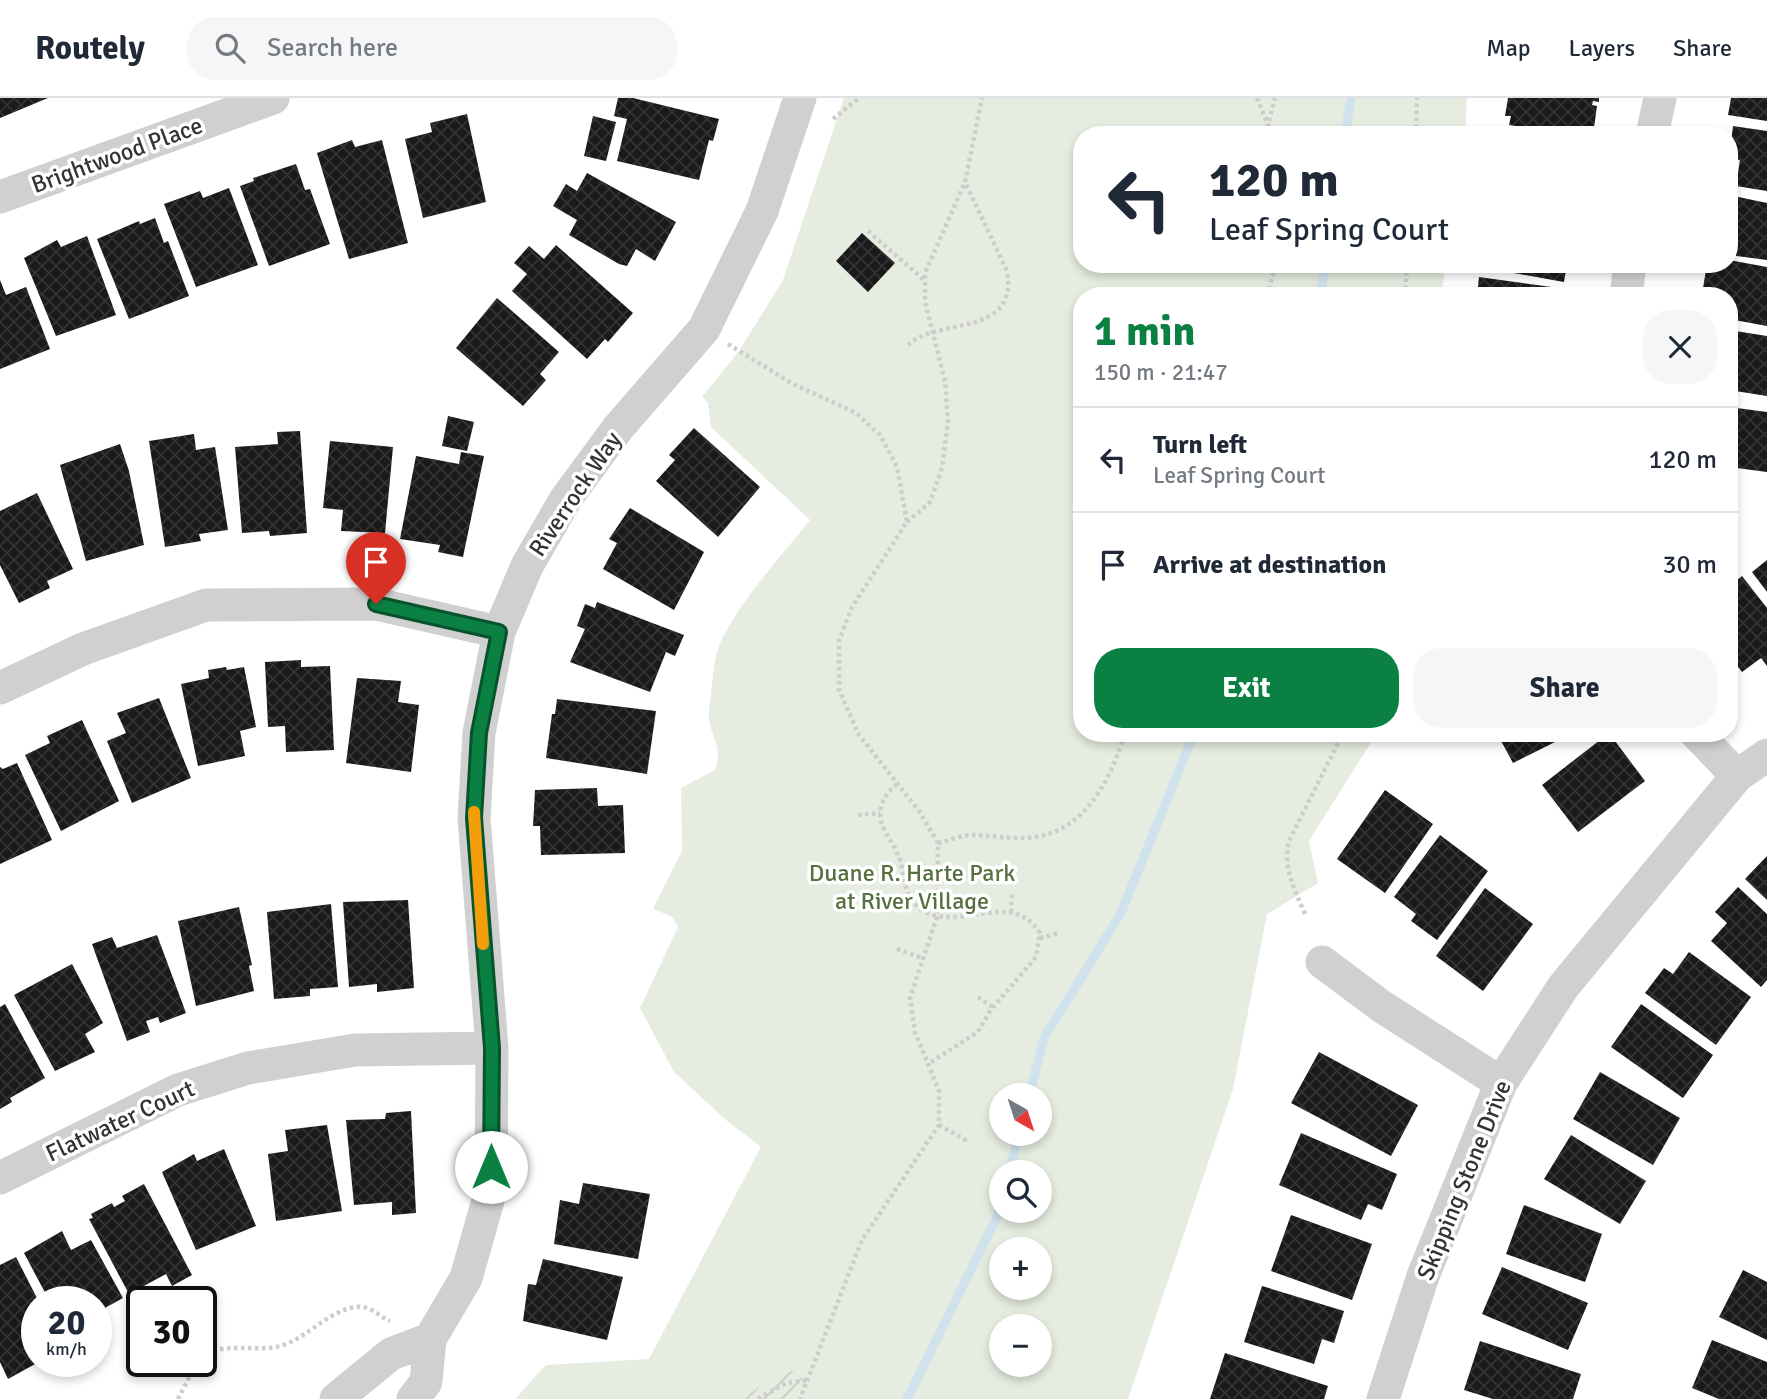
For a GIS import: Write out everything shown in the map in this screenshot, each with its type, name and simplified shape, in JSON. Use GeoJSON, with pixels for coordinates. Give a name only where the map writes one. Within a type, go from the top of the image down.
{"type":"FeatureCollection","features":[{"type":"Feature","properties":{"kind":"street","name":"Brightwood Place"},"geometry":{"type":"LineString","coordinates":[[0,197],[273,98]]}},
{"type":"Feature","properties":{"kind":"street","name":"Riverrock Way"},"geometry":{"type":"LineString","coordinates":[[413,1399],[426,1382],[430,1339],[466,1278],[491,1191],[492,1048],[474,818],[479,733],[499,632],[527,566],[565,500],[618,428],[704,329],[762,211],[800,98]]}},
{"type":"Feature","properties":{"kind":"street"},"geometry":{"type":"LineString","coordinates":[[1654,126],[1660,98]]}},
{"type":"Feature","properties":{"kind":"street"},"geometry":{"type":"LineString","coordinates":[[0,688],[83,649],[206,605],[376,604],[499,632]]}},
{"type":"Feature","properties":{"kind":"street"},"geometry":{"type":"LineString","coordinates":[[1705,742],[1738,776]]}},
{"type":"Feature","properties":{"kind":"street","name":"Skipping Stone Drive"},"geometry":{"type":"LineString","coordinates":[[1383,1399],[1423,1276],[1501,1083],[1563,986],[1738,776],[1767,755]]}},
{"type":"Feature","properties":{"kind":"street"},"geometry":{"type":"LineString","coordinates":[[1322,962],[1381,1006],[1501,1083]]}},
{"type":"Feature","properties":{"kind":"street","name":"Flatwater Court"},"geometry":{"type":"LineString","coordinates":[[0,1178],[178,1090],[247,1068],[355,1050],[492,1048]]}},
{"type":"Feature","properties":{"kind":"street"},"geometry":{"type":"LineString","coordinates":[[336,1399],[391,1354],[430,1339]]}},
{"type":"Feature","properties":{"kind":"path"},"geometry":{"type":"LineString","coordinates":[[833,119],[859,98]]}},
{"type":"Feature","properties":{"kind":"path"},"geometry":{"type":"LineString","coordinates":[[800,1399],[862,1240],[940,1125],[939,1091],[915,1032],[909,998],[937,914],[938,843],[897,783],[859,736],[839,690],[839,641],[852,607],[907,522],[930,502],[943,468],[948,422],[945,381],[925,302],[925,281],[931,254],[965,182],[982,98]]}},
{"type":"Feature","properties":{"kind":"path"},"geometry":{"type":"LineString","coordinates":[[1257,98],[1270,126]]}},
{"type":"Feature","properties":{"kind":"path"},"geometry":{"type":"LineString","coordinates":[[1269,122],[1275,98]]}},
{"type":"Feature","properties":{"kind":"path"},"geometry":{"type":"LineString","coordinates":[[1416,126],[1417,98]]}},
{"type":"Feature","properties":{"kind":"path"},"geometry":{"type":"LineString","coordinates":[[908,345],[925,333],[987,319],[1002,303],[1009,285],[1007,271],[965,182]]}},
{"type":"Feature","properties":{"kind":"path"},"geometry":{"type":"LineString","coordinates":[[867,231],[925,281]]}},
{"type":"Feature","properties":{"kind":"path"},"geometry":{"type":"LineString","coordinates":[[704,329],[793,384],[856,413],[880,435],[897,467],[907,522]]}},
{"type":"Feature","properties":{"kind":"path"},"geometry":{"type":"LineString","coordinates":[[938,843],[968,835],[1036,837],[1072,824],[1091,804],[1110,772],[1122,742]]}},
{"type":"Feature","properties":{"kind":"path"},"geometry":{"type":"LineString","coordinates":[[1305,914],[1287,872],[1287,850],[1339,742]]}},
{"type":"Feature","properties":{"kind":"path"},"geometry":{"type":"LineString","coordinates":[[897,783],[882,800],[880,813],[882,825],[898,855],[908,894],[915,905],[937,914],[1011,912],[1025,915],[1033,922],[1040,938],[1035,957],[993,1007],[978,1032],[928,1064]]}},
{"type":"Feature","properties":{"kind":"path"},"geometry":{"type":"LineString","coordinates":[[858,816],[880,813]]}},
{"type":"Feature","properties":{"kind":"path"},"geometry":{"type":"LineString","coordinates":[[886,903],[908,894]]}},
{"type":"Feature","properties":{"kind":"path"},"geometry":{"type":"LineString","coordinates":[[1011,912],[1012,894]]}},
{"type":"Feature","properties":{"kind":"path"},"geometry":{"type":"LineString","coordinates":[[1040,938],[1059,933]]}},
{"type":"Feature","properties":{"kind":"path"},"geometry":{"type":"LineString","coordinates":[[897,948],[922,958]]}},
{"type":"Feature","properties":{"kind":"path"},"geometry":{"type":"LineString","coordinates":[[978,997],[993,1007]]}},
{"type":"Feature","properties":{"kind":"path"},"geometry":{"type":"LineString","coordinates":[[940,1125],[965,1139],[963,1144]]}},
{"type":"Feature","properties":{"kind":"path"},"geometry":{"type":"LineString","coordinates":[[217,1351],[222,1348],[282,1346],[334,1315],[359,1307],[368,1307],[384,1319],[430,1339]]}},
{"type":"Feature","properties":{"kind":"path"},"geometry":{"type":"LineString","coordinates":[[177,1399],[189,1377]]}},
{"type":"Feature","properties":{"kind":"path"},"geometry":{"type":"LineString","coordinates":[[758,1399],[786,1383],[808,1380]]}},
{"type":"Feature","properties":{"kind":"green space","name":"Duane R. Harte Park at River Village"},"geometry":{"type":"Polygon","coordinates":[[[844,98],[1467,98],[1465,126],[1073,126],[1073,273],[1445,273],[1442,287],[1073,287],[1073,742],[1371,742],[1309,841],[1318,883],[1267,914],[1233,1089],[1128,1399],[515,1399],[546,1365],[649,1359],[761,1147],[726,1120],[674,1072],[640,1008],[678,927],[673,917],[653,909],[682,851],[681,788],[715,770],[717,761],[717,745],[710,725],[709,710],[718,649],[751,593],[810,520],[711,427],[708,403],[702,397],[739,351],[783,280],[844,98]]]}},
{"type":"Feature","properties":{"kind":"green space"},"geometry":{"type":"Polygon","coordinates":[[[806,1365],[794,1399],[743,1399],[766,1382],[806,1365]]]}},
{"type":"Feature","properties":{"kind":"building"},"geometry":{"type":"Polygon","coordinates":[[[0,98],[48,98],[0,118],[0,98]]]}},
{"type":"Feature","properties":{"kind":"building"},"geometry":{"type":"Polygon","coordinates":[[[618,98],[633,98],[719,119],[713,141],[709,140],[699,180],[617,161],[627,119],[614,116],[618,98]]]}},
{"type":"Feature","properties":{"kind":"building"},"geometry":{"type":"Polygon","coordinates":[[[1508,98],[1599,98],[1599,102],[1593,101],[1592,105],[1597,106],[1594,126],[1515,126],[1509,125],[1511,116],[1505,116],[1508,98]]]}},
{"type":"Feature","properties":{"kind":"building"},"geometry":{"type":"Polygon","coordinates":[[[1731,98],[1767,98],[1767,121],[1728,115],[1731,98]]]}},
{"type":"Feature","properties":{"kind":"building"},"geometry":{"type":"Polygon","coordinates":[[[467,114],[486,202],[423,218],[405,139],[432,132],[430,123],[467,114]]]}},
{"type":"Feature","properties":{"kind":"building"},"geometry":{"type":"Polygon","coordinates":[[[593,116],[616,122],[606,161],[584,156],[593,116]]]}},
{"type":"Feature","properties":{"kind":"building"},"geometry":{"type":"Polygon","coordinates":[[[1738,127],[1767,131],[1767,191],[1738,186],[1738,127]]]}},
{"type":"Feature","properties":{"kind":"building"},"geometry":{"type":"Polygon","coordinates":[[[352,140],[355,147],[382,140],[408,243],[349,259],[317,153],[352,140]]]}},
{"type":"Feature","properties":{"kind":"building"},"geometry":{"type":"Polygon","coordinates":[[[296,164],[305,190],[310,189],[330,244],[269,266],[240,186],[254,181],[253,178],[296,164]]]}},
{"type":"Feature","properties":{"kind":"building"},"geometry":{"type":"Polygon","coordinates":[[[587,173],[676,222],[655,261],[636,249],[627,266],[619,264],[569,235],[577,220],[553,206],[566,184],[577,191],[587,173]]]}},
{"type":"Feature","properties":{"kind":"building"},"geometry":{"type":"Polygon","coordinates":[[[229,188],[258,265],[196,287],[164,204],[200,191],[203,198],[229,188]]]}},
{"type":"Feature","properties":{"kind":"building"},"geometry":{"type":"Polygon","coordinates":[[[1738,197],[1767,203],[1767,260],[1738,256],[1738,197]]]}},
{"type":"Feature","properties":{"kind":"building"},"geometry":{"type":"Polygon","coordinates":[[[155,218],[164,243],[168,241],[189,296],[129,319],[97,239],[139,221],[140,224],[155,218]]]}},
{"type":"Feature","properties":{"kind":"building"},"geometry":{"type":"Polygon","coordinates":[[[862,233],[895,263],[868,292],[836,261],[862,233]]]}},
{"type":"Feature","properties":{"kind":"building"},"geometry":{"type":"Polygon","coordinates":[[[87,236],[116,315],[56,336],[24,258],[57,240],[61,247],[87,236]]]}},
{"type":"Feature","properties":{"kind":"building"},"geometry":{"type":"Polygon","coordinates":[[[556,245],[633,313],[608,342],[605,339],[587,359],[512,291],[527,274],[514,263],[529,246],[544,259],[556,245]]]}},
{"type":"Feature","properties":{"kind":"building"},"geometry":{"type":"Polygon","coordinates":[[[1738,262],[1767,267],[1767,326],[1738,321],[1738,287],[1703,287],[1706,273],[1738,273],[1738,262]]]}},
{"type":"Feature","properties":{"kind":"building"},"geometry":{"type":"Polygon","coordinates":[[[1514,273],[1566,273],[1564,282],[1514,273]]]}},
{"type":"Feature","properties":{"kind":"building"},"geometry":{"type":"Polygon","coordinates":[[[1479,277],[1552,287],[1478,287],[1479,277]]]}},
{"type":"Feature","properties":{"kind":"building"},"geometry":{"type":"Polygon","coordinates":[[[0,280],[6,295],[26,287],[50,349],[0,369],[0,280]]]}},
{"type":"Feature","properties":{"kind":"building"},"geometry":{"type":"Polygon","coordinates":[[[497,298],[559,352],[540,374],[546,380],[523,406],[456,348],[497,298]]]}},
{"type":"Feature","properties":{"kind":"building"},"geometry":{"type":"Polygon","coordinates":[[[1738,331],[1767,336],[1767,396],[1738,391],[1738,331]]]}},
{"type":"Feature","properties":{"kind":"building"},"geometry":{"type":"Polygon","coordinates":[[[1738,408],[1767,412],[1767,472],[1738,468],[1738,408]]]}},
{"type":"Feature","properties":{"kind":"building"},"geometry":{"type":"Polygon","coordinates":[[[448,416],[474,422],[467,451],[442,446],[448,416]]]}},
{"type":"Feature","properties":{"kind":"building"},"geometry":{"type":"Polygon","coordinates":[[[694,428],[760,487],[718,537],[656,481],[675,460],[669,455],[694,428]]]}},
{"type":"Feature","properties":{"kind":"building"},"geometry":{"type":"Polygon","coordinates":[[[300,431],[307,533],[270,536],[269,531],[242,533],[235,447],[278,444],[277,432],[300,431]]]}},
{"type":"Feature","properties":{"kind":"building"},"geometry":{"type":"Polygon","coordinates":[[[194,434],[196,450],[215,447],[228,530],[199,534],[201,541],[165,547],[149,441],[194,434]]]}},
{"type":"Feature","properties":{"kind":"building"},"geometry":{"type":"Polygon","coordinates":[[[330,441],[393,447],[385,533],[341,531],[343,510],[323,508],[330,441]]]}},
{"type":"Feature","properties":{"kind":"building"},"geometry":{"type":"Polygon","coordinates":[[[120,444],[129,471],[144,545],[86,561],[60,465],[120,444]]]}},
{"type":"Feature","properties":{"kind":"building"},"geometry":{"type":"Polygon","coordinates":[[[461,452],[484,456],[463,557],[438,552],[440,545],[400,539],[416,456],[459,464],[461,452]]]}},
{"type":"Feature","properties":{"kind":"building"},"geometry":{"type":"Polygon","coordinates":[[[37,493],[73,569],[47,581],[50,588],[19,603],[0,565],[0,511],[37,493]]]}},
{"type":"Feature","properties":{"kind":"building"},"geometry":{"type":"Polygon","coordinates":[[[630,508],[704,552],[674,610],[603,569],[617,543],[609,539],[630,508]]]}},
{"type":"Feature","properties":{"kind":"building"},"geometry":{"type":"Polygon","coordinates":[[[1767,560],[1767,592],[1752,572],[1767,560]]]}},
{"type":"Feature","properties":{"kind":"building"},"geometry":{"type":"Polygon","coordinates":[[[1742,576],[1767,608],[1767,666],[1761,658],[1742,672],[1738,667],[1738,579],[1742,576]]]}},
{"type":"Feature","properties":{"kind":"building"},"geometry":{"type":"Polygon","coordinates":[[[597,602],[684,635],[675,656],[666,652],[650,692],[570,662],[585,629],[577,626],[585,604],[595,608],[597,602]]]}},
{"type":"Feature","properties":{"kind":"building"},"geometry":{"type":"Polygon","coordinates":[[[301,660],[301,667],[330,666],[334,750],[286,752],[285,726],[268,727],[265,662],[301,660]]]}},
{"type":"Feature","properties":{"kind":"building"},"geometry":{"type":"Polygon","coordinates":[[[226,667],[227,670],[244,667],[256,727],[240,731],[245,756],[198,766],[181,684],[209,678],[208,670],[226,667]]]}},
{"type":"Feature","properties":{"kind":"building"},"geometry":{"type":"Polygon","coordinates":[[[357,678],[401,681],[398,702],[419,705],[411,772],[346,763],[357,678]]]}},
{"type":"Feature","properties":{"kind":"building"},"geometry":{"type":"Polygon","coordinates":[[[159,698],[191,778],[132,803],[107,741],[126,733],[117,713],[159,698]]]}},
{"type":"Feature","properties":{"kind":"building"},"geometry":{"type":"Polygon","coordinates":[[[557,699],[656,711],[647,774],[546,758],[552,714],[555,714],[557,699]]]}},
{"type":"Feature","properties":{"kind":"building"},"geometry":{"type":"Polygon","coordinates":[[[82,720],[119,801],[61,831],[25,755],[50,743],[47,736],[82,720]]]}},
{"type":"Feature","properties":{"kind":"building"},"geometry":{"type":"Polygon","coordinates":[[[1502,742],[1555,742],[1513,763],[1502,742]]]}},
{"type":"Feature","properties":{"kind":"building"},"geometry":{"type":"Polygon","coordinates":[[[1597,742],[1616,742],[1645,781],[1578,832],[1542,785],[1597,742]]]}},
{"type":"Feature","properties":{"kind":"building"},"geometry":{"type":"Polygon","coordinates":[[[17,763],[52,840],[0,864],[0,767],[3,769],[17,763]]]}},
{"type":"Feature","properties":{"kind":"building"},"geometry":{"type":"Polygon","coordinates":[[[597,788],[598,806],[623,805],[625,853],[541,855],[540,826],[533,826],[535,790],[597,788]]]}},
{"type":"Feature","properties":{"kind":"building"},"geometry":{"type":"Polygon","coordinates":[[[1385,790],[1433,824],[1385,893],[1337,859],[1385,790]]]}},
{"type":"Feature","properties":{"kind":"building"},"geometry":{"type":"Polygon","coordinates":[[[1440,835],[1488,871],[1437,940],[1411,921],[1416,914],[1394,897],[1440,835]]]}},
{"type":"Feature","properties":{"kind":"building"},"geometry":{"type":"Polygon","coordinates":[[[1767,856],[1767,900],[1745,879],[1767,856]]]}},
{"type":"Feature","properties":{"kind":"building"},"geometry":{"type":"Polygon","coordinates":[[[1738,887],[1767,914],[1767,980],[1761,987],[1711,941],[1727,923],[1715,912],[1738,887]]]}},
{"type":"Feature","properties":{"kind":"building"},"geometry":{"type":"Polygon","coordinates":[[[1485,888],[1533,924],[1483,991],[1436,956],[1485,888]]]}},
{"type":"Feature","properties":{"kind":"building"},"geometry":{"type":"Polygon","coordinates":[[[408,900],[414,988],[377,992],[377,984],[349,987],[343,902],[408,900]]]}},
{"type":"Feature","properties":{"kind":"building"},"geometry":{"type":"Polygon","coordinates":[[[331,904],[338,987],[310,989],[310,996],[274,999],[267,912],[331,904]]]}},
{"type":"Feature","properties":{"kind":"building"},"geometry":{"type":"Polygon","coordinates":[[[239,907],[252,965],[249,966],[254,991],[196,1006],[178,921],[239,907]]]}},
{"type":"Feature","properties":{"kind":"building"},"geometry":{"type":"Polygon","coordinates":[[[157,935],[186,1013],[160,1023],[158,1017],[146,1021],[150,1032],[127,1041],[92,944],[112,937],[117,948],[157,935]]]}},
{"type":"Feature","properties":{"kind":"building"},"geometry":{"type":"Polygon","coordinates":[[[1689,952],[1751,997],[1716,1045],[1645,993],[1664,968],[1673,974],[1689,952]]]}},
{"type":"Feature","properties":{"kind":"building"},"geometry":{"type":"Polygon","coordinates":[[[72,964],[103,1023],[85,1034],[95,1052],[55,1071],[14,995],[72,964]]]}},
{"type":"Feature","properties":{"kind":"building"},"geometry":{"type":"Polygon","coordinates":[[[5,1004],[45,1078],[10,1098],[12,1102],[0,1109],[0,1007],[5,1004]]]}},
{"type":"Feature","properties":{"kind":"building"},"geometry":{"type":"Polygon","coordinates":[[[1641,1004],[1713,1055],[1683,1098],[1611,1047],[1641,1004]]]}},
{"type":"Feature","properties":{"kind":"building"},"geometry":{"type":"Polygon","coordinates":[[[1319,1052],[1418,1105],[1391,1156],[1291,1103],[1319,1052]]]}},
{"type":"Feature","properties":{"kind":"building"},"geometry":{"type":"Polygon","coordinates":[[[1600,1072],[1680,1118],[1653,1165],[1573,1119],[1600,1072]]]}},
{"type":"Feature","properties":{"kind":"building"},"geometry":{"type":"Polygon","coordinates":[[[411,1111],[416,1213],[392,1215],[392,1202],[354,1205],[346,1120],[385,1119],[386,1113],[411,1111]]]}},
{"type":"Feature","properties":{"kind":"building"},"geometry":{"type":"Polygon","coordinates":[[[327,1125],[342,1211],[276,1221],[268,1154],[288,1151],[285,1130],[327,1125]]]}},
{"type":"Feature","properties":{"kind":"building"},"geometry":{"type":"Polygon","coordinates":[[[1301,1133],[1397,1174],[1382,1210],[1368,1204],[1361,1220],[1279,1185],[1301,1133]]]}},
{"type":"Feature","properties":{"kind":"building"},"geometry":{"type":"Polygon","coordinates":[[[1571,1135],[1646,1181],[1620,1224],[1544,1179],[1571,1135]]]}},
{"type":"Feature","properties":{"kind":"building"},"geometry":{"type":"Polygon","coordinates":[[[224,1149],[256,1226],[196,1250],[162,1172],[194,1154],[197,1161],[224,1149]]]}},
{"type":"Feature","properties":{"kind":"building"},"geometry":{"type":"Polygon","coordinates":[[[583,1183],[650,1194],[638,1259],[554,1244],[560,1200],[579,1204],[583,1183]]]}},
{"type":"Feature","properties":{"kind":"building"},"geometry":{"type":"Polygon","coordinates":[[[144,1184],[192,1275],[172,1286],[166,1274],[144,1286],[126,1286],[126,1288],[89,1219],[93,1218],[91,1214],[112,1203],[114,1207],[125,1201],[122,1196],[144,1184]]]}},
{"type":"Feature","properties":{"kind":"building"},"geometry":{"type":"Polygon","coordinates":[[[1524,1205],[1602,1234],[1585,1282],[1506,1254],[1524,1205]]]}},
{"type":"Feature","properties":{"kind":"building"},"geometry":{"type":"Polygon","coordinates":[[[1291,1215],[1372,1244],[1352,1300],[1271,1271],[1291,1215]]]}},
{"type":"Feature","properties":{"kind":"building"},"geometry":{"type":"Polygon","coordinates":[[[62,1231],[71,1250],[91,1240],[123,1298],[112,1304],[112,1286],[42,1286],[24,1253],[62,1231]]]}},
{"type":"Feature","properties":{"kind":"building"},"geometry":{"type":"Polygon","coordinates":[[[16,1257],[31,1286],[21,1286],[21,1372],[8,1379],[0,1362],[0,1265],[16,1257]]]}},
{"type":"Feature","properties":{"kind":"building"},"geometry":{"type":"Polygon","coordinates":[[[543,1259],[623,1277],[607,1340],[523,1321],[528,1284],[536,1285],[543,1259]]]}},
{"type":"Feature","properties":{"kind":"building"},"geometry":{"type":"Polygon","coordinates":[[[1502,1267],[1588,1303],[1568,1350],[1482,1314],[1502,1267]]]}},
{"type":"Feature","properties":{"kind":"building"},"geometry":{"type":"Polygon","coordinates":[[[1743,1270],[1767,1282],[1767,1340],[1719,1317],[1743,1270]]]}},
{"type":"Feature","properties":{"kind":"building"},"geometry":{"type":"Polygon","coordinates":[[[1262,1286],[1344,1311],[1334,1343],[1322,1339],[1314,1364],[1244,1342],[1262,1286]]]}},
{"type":"Feature","properties":{"kind":"building"},"geometry":{"type":"Polygon","coordinates":[[[1712,1340],[1767,1362],[1767,1399],[1719,1399],[1692,1388],[1712,1340]]]}},
{"type":"Feature","properties":{"kind":"building"},"geometry":{"type":"Polygon","coordinates":[[[1480,1341],[1581,1374],[1573,1399],[1493,1399],[1464,1390],[1480,1341]]]}},
{"type":"Feature","properties":{"kind":"building"},"geometry":{"type":"Polygon","coordinates":[[[1225,1353],[1328,1386],[1324,1399],[1210,1399],[1225,1353]]]}},
{"type":"Feature","properties":{"kind":"waterway"},"geometry":{"type":"LineString","coordinates":[[1346,126],[1351,98]]}},
{"type":"Feature","properties":{"kind":"waterway"},"geometry":{"type":"LineString","coordinates":[[1321,287],[1324,273]]}},
{"type":"Feature","properties":{"kind":"waterway"},"geometry":{"type":"LineString","coordinates":[[1032,1083],[1044,1038],[1121,913],[1190,742]]}},
{"type":"Feature","properties":{"kind":"waterway"},"geometry":{"type":"LineString","coordinates":[[1012,1160],[1016,1146]]}},
{"type":"Feature","properties":{"kind":"waterway"},"geometry":{"type":"LineString","coordinates":[[907,1399],[994,1223]]}},
{"type":"Feature","properties":{"kind":"slow traffic"},"geometry":{"type":"LineString","coordinates":[[474,812],[483,944]]}},
{"type":"Feature","properties":{"kind":"route"},"geometry":{"type":"LineString","coordinates":[[376,604],[499,632],[479,733],[474,818],[492,1048],[491,1167]]}}]}
